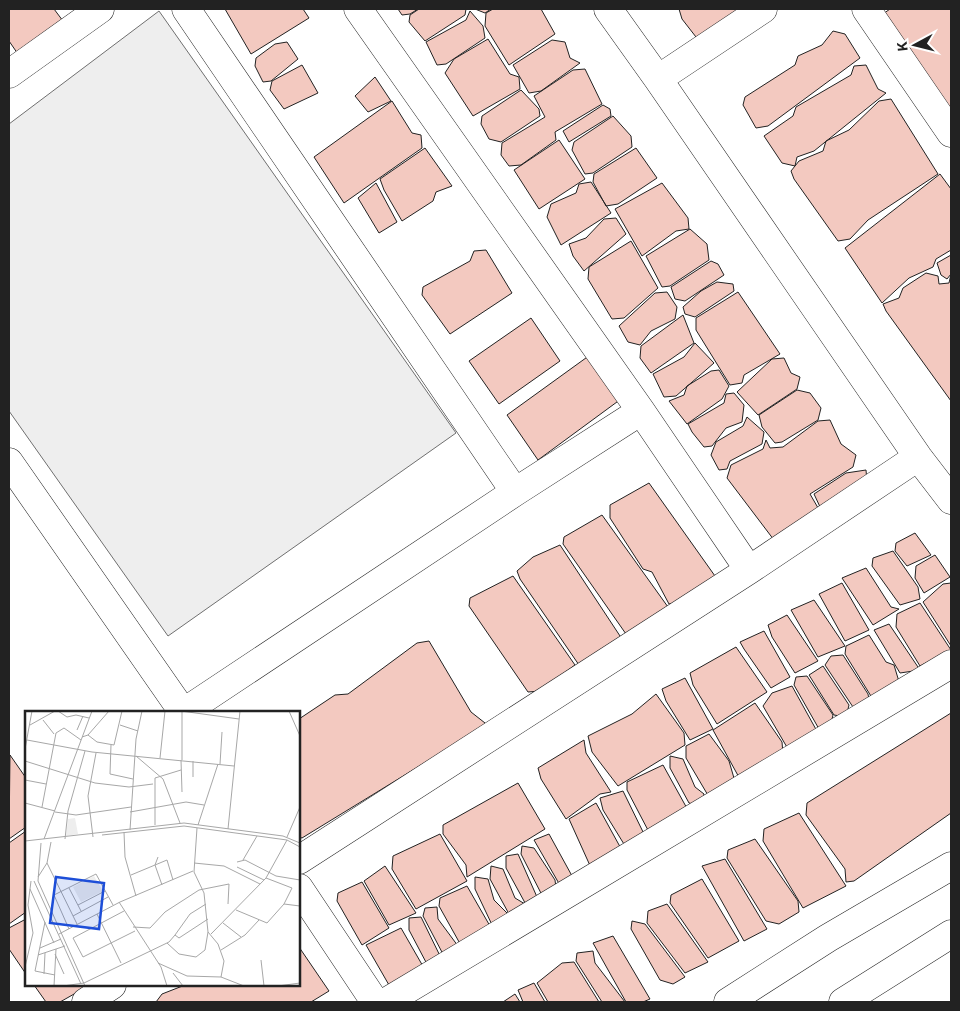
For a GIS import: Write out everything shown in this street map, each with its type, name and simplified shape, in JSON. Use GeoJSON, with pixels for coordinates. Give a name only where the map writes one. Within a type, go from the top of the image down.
{"type":"FeatureCollection","features":[{"type":"Feature","properties":{"kind":"street"},"geometry":{"type":"LineString","coordinates":[[9,74],[100,9]]}},
{"type":"Feature","properties":{"kind":"street"},"geometry":{"type":"LineString","coordinates":[[186,9],[515,492]]}},
{"type":"Feature","properties":{"kind":"street"},"geometry":{"type":"LineString","coordinates":[[358,9],[749,570]]}},
{"type":"Feature","properties":{"kind":"street"},"geometry":{"type":"LineString","coordinates":[[608,9],[918,457],[951,500]]}},
{"type":"Feature","properties":{"kind":"street"},"geometry":{"type":"LineString","coordinates":[[658,79],[763,9]]}},
{"type":"Feature","properties":{"kind":"street"},"geometry":{"type":"LineString","coordinates":[[866,9],[951,133]]}},
{"type":"Feature","properties":{"kind":"street"},"geometry":{"type":"LineString","coordinates":[[186,711],[640,411]]}},
{"type":"Feature","properties":{"kind":"street"},"geometry":{"type":"LineString","coordinates":[[300,859],[749,570],[918,457]]}},
{"type":"Feature","properties":{"kind":"street"},"geometry":{"type":"LineString","coordinates":[[9,462],[183,711]]}},
{"type":"Feature","properties":{"kind":"street"},"geometry":{"type":"LineString","coordinates":[[386,1002],[951,664]]}},
{"type":"Feature","properties":{"kind":"street"},"geometry":{"type":"LineString","coordinates":[[728,1002],[828,938],[951,866]]}},
{"type":"Feature","properties":{"kind":"street"},"geometry":{"type":"LineString","coordinates":[[300,890],[375,1002]]}},
{"type":"Feature","properties":{"kind":"street"},"geometry":{"type":"LineString","coordinates":[[844,1002],[951,934]]}},
{"type":"Feature","properties":{"kind":"street"},"geometry":{"type":"LineString","coordinates":[[86,1002],[110,986]]}},
{"type":"Feature","properties":{"kind":"shaded area"},"geometry":{"type":"Polygon","coordinates":[[[159,11],[456,433],[168,636],[9,411],[9,124],[159,11]]]}},
{"type":"Feature","properties":{"kind":"building"},"geometry":{"type":"Polygon","coordinates":[[[9,9],[54,9],[66,25],[20,57],[9,41],[9,9]]]}},
{"type":"Feature","properties":{"kind":"building"},"geometry":{"type":"Polygon","coordinates":[[[225,9],[303,9],[309,18],[251,54],[225,9]]]}},
{"type":"Feature","properties":{"kind":"building"},"geometry":{"type":"Polygon","coordinates":[[[398,9],[418,9],[410,14],[402,15],[398,9]]]}},
{"type":"Feature","properties":{"kind":"building"},"geometry":{"type":"Polygon","coordinates":[[[419,9],[466,9],[465,15],[425,41],[409,22],[410,15],[419,9]]]}},
{"type":"Feature","properties":{"kind":"building"},"geometry":{"type":"Polygon","coordinates":[[[475,9],[491,9],[485,13],[475,9]]]}},
{"type":"Feature","properties":{"kind":"building"},"geometry":{"type":"Polygon","coordinates":[[[493,9],[541,9],[555,34],[509,65],[485,26],[486,13],[493,9]]]}},
{"type":"Feature","properties":{"kind":"building"},"geometry":{"type":"Polygon","coordinates":[[[679,9],[751,9],[703,46],[682,19],[679,9]]]}},
{"type":"Feature","properties":{"kind":"building"},"geometry":{"type":"Polygon","coordinates":[[[890,9],[951,9],[951,109],[883,14],[890,9]]]}},
{"type":"Feature","properties":{"kind":"building"},"geometry":{"type":"Polygon","coordinates":[[[470,11],[483,26],[485,38],[446,64],[437,65],[426,42],[466,20],[470,11]]]}},
{"type":"Feature","properties":{"kind":"building"},"geometry":{"type":"Polygon","coordinates":[[[833,31],[845,34],[860,58],[768,126],[756,128],[743,105],[745,97],[795,65],[798,56],[822,45],[833,31]]]}},
{"type":"Feature","properties":{"kind":"building"},"geometry":{"type":"Polygon","coordinates":[[[488,39],[510,74],[519,77],[520,89],[473,116],[445,73],[454,59],[488,39]]]}},
{"type":"Feature","properties":{"kind":"building"},"geometry":{"type":"Polygon","coordinates":[[[552,40],[565,42],[570,58],[580,63],[541,91],[529,93],[513,65],[552,40]]]}},
{"type":"Feature","properties":{"kind":"building"},"geometry":{"type":"Polygon","coordinates":[[[287,42],[298,59],[271,81],[263,82],[255,66],[256,58],[275,44],[287,42]]]}},
{"type":"Feature","properties":{"kind":"building"},"geometry":{"type":"Polygon","coordinates":[[[302,65],[318,93],[284,109],[270,90],[272,81],[302,65]]]}},
{"type":"Feature","properties":{"kind":"building"},"geometry":{"type":"Polygon","coordinates":[[[866,65],[878,89],[886,93],[814,151],[797,157],[795,166],[782,163],[764,136],[793,116],[796,107],[851,75],[854,66],[866,65]]]}},
{"type":"Feature","properties":{"kind":"building"},"geometry":{"type":"Polygon","coordinates":[[[585,69],[602,104],[555,132],[556,140],[521,165],[509,166],[501,155],[502,143],[545,117],[534,96],[573,70],[585,69]]]}},
{"type":"Feature","properties":{"kind":"building"},"geometry":{"type":"Polygon","coordinates":[[[375,77],[391,101],[368,112],[355,96],[375,77]]]}},
{"type":"Feature","properties":{"kind":"building"},"geometry":{"type":"Polygon","coordinates":[[[521,90],[539,109],[540,116],[501,142],[489,139],[481,124],[482,116],[521,90]]]}},
{"type":"Feature","properties":{"kind":"building"},"geometry":{"type":"Polygon","coordinates":[[[891,99],[938,174],[868,220],[850,239],[838,241],[794,179],[791,171],[799,161],[823,151],[826,141],[849,130],[879,101],[891,99]]]}},
{"type":"Feature","properties":{"kind":"building"},"geometry":{"type":"Polygon","coordinates":[[[392,101],[412,133],[421,135],[422,148],[344,203],[314,157],[392,101]]]}},
{"type":"Feature","properties":{"kind":"building"},"geometry":{"type":"Polygon","coordinates":[[[603,105],[610,109],[611,116],[569,142],[563,131],[603,105]]]}},
{"type":"Feature","properties":{"kind":"building"},"geometry":{"type":"Polygon","coordinates":[[[613,116],[631,136],[632,147],[593,173],[585,174],[572,150],[574,142],[613,116]]]}},
{"type":"Feature","properties":{"kind":"building"},"geometry":{"type":"Polygon","coordinates":[[[559,140],[585,179],[539,209],[514,170],[559,140]]]}},
{"type":"Feature","properties":{"kind":"building"},"geometry":{"type":"Polygon","coordinates":[[[425,148],[452,186],[436,192],[433,201],[402,221],[384,190],[380,179],[425,148]]]}},
{"type":"Feature","properties":{"kind":"building"},"geometry":{"type":"Polygon","coordinates":[[[636,148],[657,178],[618,204],[606,206],[593,182],[594,174],[636,148]]]}},
{"type":"Feature","properties":{"kind":"building"},"geometry":{"type":"Polygon","coordinates":[[[940,174],[951,189],[951,250],[936,259],[933,267],[909,278],[882,303],[845,248],[940,174]]]}},
{"type":"Feature","properties":{"kind":"building"},"geometry":{"type":"Polygon","coordinates":[[[591,182],[611,213],[561,245],[547,217],[551,204],[576,193],[579,184],[591,182]]]}},
{"type":"Feature","properties":{"kind":"building"},"geometry":{"type":"Polygon","coordinates":[[[376,183],[397,222],[379,233],[358,198],[376,183]]]}},
{"type":"Feature","properties":{"kind":"building"},"geometry":{"type":"Polygon","coordinates":[[[662,183],[688,218],[689,229],[676,231],[642,256],[615,209],[662,183]]]}},
{"type":"Feature","properties":{"kind":"building"},"geometry":{"type":"Polygon","coordinates":[[[616,218],[626,234],[584,271],[573,256],[569,244],[586,238],[604,219],[616,218]]]}},
{"type":"Feature","properties":{"kind":"building"},"geometry":{"type":"Polygon","coordinates":[[[690,229],[707,244],[709,260],[670,286],[662,287],[646,256],[690,229]]]}},
{"type":"Feature","properties":{"kind":"building"},"geometry":{"type":"Polygon","coordinates":[[[631,241],[658,288],[624,318],[612,319],[588,279],[589,267],[631,241]]]}},
{"type":"Feature","properties":{"kind":"building"},"geometry":{"type":"Polygon","coordinates":[[[486,250],[512,293],[450,334],[422,295],[423,287],[470,261],[474,251],[486,250]]]}},
{"type":"Feature","properties":{"kind":"building"},"geometry":{"type":"Polygon","coordinates":[[[951,255],[951,274],[947,279],[941,275],[937,263],[951,255]]]}},
{"type":"Feature","properties":{"kind":"building"},"geometry":{"type":"Polygon","coordinates":[[[711,261],[718,264],[724,275],[685,301],[675,299],[671,287],[711,261]]]}},
{"type":"Feature","properties":{"kind":"building"},"geometry":{"type":"Polygon","coordinates":[[[926,273],[938,276],[939,284],[949,283],[951,274],[951,401],[886,311],[883,304],[899,298],[903,288],[926,273]]]}},
{"type":"Feature","properties":{"kind":"building"},"geometry":{"type":"Polygon","coordinates":[[[717,282],[733,284],[734,291],[695,317],[685,314],[683,307],[701,291],[717,282]]]}},
{"type":"Feature","properties":{"kind":"building"},"geometry":{"type":"Polygon","coordinates":[[[667,292],[677,307],[675,319],[651,331],[640,345],[628,342],[619,326],[655,293],[667,292]]]}},
{"type":"Feature","properties":{"kind":"building"},"geometry":{"type":"Polygon","coordinates":[[[738,292],[780,354],[744,375],[742,383],[730,385],[696,330],[696,318],[738,292]]]}},
{"type":"Feature","properties":{"kind":"building"},"geometry":{"type":"Polygon","coordinates":[[[683,315],[694,343],[651,373],[640,358],[641,346],[683,315]]]}},
{"type":"Feature","properties":{"kind":"building"},"geometry":{"type":"Polygon","coordinates":[[[531,318],[560,361],[499,404],[469,361],[531,318]]]}},
{"type":"Feature","properties":{"kind":"building"},"geometry":{"type":"Polygon","coordinates":[[[695,343],[714,363],[676,396],[664,397],[653,374],[684,357],[695,343]]]}},
{"type":"Feature","properties":{"kind":"building"},"geometry":{"type":"Polygon","coordinates":[[[590,355],[621,399],[538,460],[507,415],[590,355]]]}},
{"type":"Feature","properties":{"kind":"building"},"geometry":{"type":"Polygon","coordinates":[[[784,358],[791,373],[800,377],[797,389],[758,415],[737,392],[772,359],[784,358]]]}},
{"type":"Feature","properties":{"kind":"building"},"geometry":{"type":"Polygon","coordinates":[[[719,370],[729,386],[722,399],[687,424],[669,401],[684,395],[687,386],[711,371],[719,370]]]}},
{"type":"Feature","properties":{"kind":"building"},"geometry":{"type":"Polygon","coordinates":[[[797,390],[810,393],[821,408],[818,420],[782,442],[775,443],[762,427],[759,415],[797,390]]]}},
{"type":"Feature","properties":{"kind":"building"},"geometry":{"type":"Polygon","coordinates":[[[734,393],[744,405],[742,422],[726,428],[712,446],[704,447],[688,424],[724,403],[726,394],[734,393]]]}},
{"type":"Feature","properties":{"kind":"building"},"geometry":{"type":"Polygon","coordinates":[[[747,417],[764,432],[762,444],[730,461],[727,469],[719,470],[711,455],[716,442],[743,426],[747,417]]]}},
{"type":"Feature","properties":{"kind":"building"},"geometry":{"type":"Polygon","coordinates":[[[830,420],[841,444],[856,455],[853,467],[810,494],[821,513],[777,544],[727,478],[731,465],[763,449],[766,440],[770,448],[783,447],[818,421],[830,420]]]}},
{"type":"Feature","properties":{"kind":"building"},"geometry":{"type":"Polygon","coordinates":[[[866,470],[867,482],[821,509],[814,494],[846,473],[866,470]]]}},
{"type":"Feature","properties":{"kind":"building"},"geometry":{"type":"Polygon","coordinates":[[[649,483],[715,576],[681,602],[669,604],[652,572],[643,569],[610,518],[610,505],[649,483]]]}},
{"type":"Feature","properties":{"kind":"building"},"geometry":{"type":"Polygon","coordinates":[[[602,515],[668,607],[626,634],[563,544],[564,537],[602,515]]]}},
{"type":"Feature","properties":{"kind":"building"},"geometry":{"type":"Polygon","coordinates":[[[915,533],[931,555],[907,566],[895,551],[896,543],[915,533]]]}},
{"type":"Feature","properties":{"kind":"building"},"geometry":{"type":"Polygon","coordinates":[[[560,545],[622,639],[579,665],[520,579],[517,571],[533,557],[560,545]]]}},
{"type":"Feature","properties":{"kind":"building"},"geometry":{"type":"Polygon","coordinates":[[[893,551],[918,587],[920,599],[900,605],[872,566],[873,558],[893,551]]]}},
{"type":"Feature","properties":{"kind":"building"},"geometry":{"type":"Polygon","coordinates":[[[935,555],[950,577],[924,593],[915,578],[916,566],[935,555]]]}},
{"type":"Feature","properties":{"kind":"building"},"geometry":{"type":"Polygon","coordinates":[[[866,568],[891,607],[899,609],[873,625],[842,578],[866,568]]]}},
{"type":"Feature","properties":{"kind":"building"},"geometry":{"type":"Polygon","coordinates":[[[513,576],[575,665],[540,691],[528,692],[469,606],[470,598],[513,576]]]}},
{"type":"Feature","properties":{"kind":"building"},"geometry":{"type":"Polygon","coordinates":[[[842,583],[869,630],[845,641],[819,594],[842,583]]]}},
{"type":"Feature","properties":{"kind":"building"},"geometry":{"type":"Polygon","coordinates":[[[951,583],[951,646],[923,602],[943,584],[951,583]]]}},
{"type":"Feature","properties":{"kind":"building"},"geometry":{"type":"Polygon","coordinates":[[[814,600],[845,646],[818,657],[791,610],[814,600]]]}},
{"type":"Feature","properties":{"kind":"building"},"geometry":{"type":"Polygon","coordinates":[[[920,603],[951,650],[920,666],[896,627],[897,614],[920,603]]]}},
{"type":"Feature","properties":{"kind":"building"},"geometry":{"type":"Polygon","coordinates":[[[787,615],[818,661],[795,673],[772,637],[768,625],[787,615]]]}},
{"type":"Feature","properties":{"kind":"building"},"geometry":{"type":"Polygon","coordinates":[[[889,624],[920,670],[900,673],[874,630],[889,624]]]}},
{"type":"Feature","properties":{"kind":"building"},"geometry":{"type":"Polygon","coordinates":[[[764,631],[790,677],[771,688],[740,642],[764,631]]]}},
{"type":"Feature","properties":{"kind":"building"},"geometry":{"type":"Polygon","coordinates":[[[869,635],[886,662],[894,665],[900,685],[874,701],[845,654],[846,646],[869,635]]]}},
{"type":"Feature","properties":{"kind":"building"},"geometry":{"type":"Polygon","coordinates":[[[429,641],[471,712],[485,723],[486,731],[431,759],[302,838],[300,837],[300,718],[335,695],[348,694],[417,643],[429,641]]]}},
{"type":"Feature","properties":{"kind":"building"},"geometry":{"type":"Polygon","coordinates":[[[736,647],[767,692],[717,724],[693,685],[690,673],[736,647]]]}},
{"type":"Feature","properties":{"kind":"building"},"geometry":{"type":"Polygon","coordinates":[[[843,655],[868,694],[870,705],[853,707],[825,665],[831,656],[843,655]]]}},
{"type":"Feature","properties":{"kind":"building"},"geometry":{"type":"Polygon","coordinates":[[[823,666],[849,705],[846,717],[834,715],[809,675],[823,666]]]}},
{"type":"Feature","properties":{"kind":"building"},"geometry":{"type":"Polygon","coordinates":[[[807,676],[833,715],[830,728],[819,729],[794,685],[796,677],[807,676]]]}},
{"type":"Feature","properties":{"kind":"building"},"geometry":{"type":"Polygon","coordinates":[[[685,678],[713,729],[690,740],[666,701],[662,689],[685,678]]]}},
{"type":"Feature","properties":{"kind":"building"},"geometry":{"type":"Polygon","coordinates":[[[792,686],[818,733],[788,749],[763,706],[772,693],[792,686]]]}},
{"type":"Feature","properties":{"kind":"building"},"geometry":{"type":"Polygon","coordinates":[[[656,694],[684,733],[685,745],[618,786],[592,752],[588,736],[632,714],[656,694]]]}},
{"type":"Feature","properties":{"kind":"building"},"geometry":{"type":"Polygon","coordinates":[[[755,703],[782,742],[783,754],[741,781],[713,730],[755,703]]]}},
{"type":"Feature","properties":{"kind":"building"},"geometry":{"type":"Polygon","coordinates":[[[951,713],[951,813],[854,881],[846,882],[845,869],[806,815],[807,803],[951,713]]]}},
{"type":"Feature","properties":{"kind":"building"},"geometry":{"type":"Polygon","coordinates":[[[709,734],[729,761],[736,785],[709,797],[686,758],[686,746],[709,734]]]}},
{"type":"Feature","properties":{"kind":"building"},"geometry":{"type":"Polygon","coordinates":[[[584,740],[586,753],[611,792],[600,794],[566,819],[541,779],[538,768],[584,740]]]}},
{"type":"Feature","properties":{"kind":"building"},"geometry":{"type":"Polygon","coordinates":[[[10,755],[25,777],[25,828],[9,839],[10,755]]]}},
{"type":"Feature","properties":{"kind":"building"},"geometry":{"type":"Polygon","coordinates":[[[670,756],[683,759],[695,787],[704,794],[701,806],[689,803],[670,768],[670,756]]]}},
{"type":"Feature","properties":{"kind":"building"},"geometry":{"type":"Polygon","coordinates":[[[663,765],[689,812],[650,834],[627,790],[627,782],[663,765]]]}},
{"type":"Feature","properties":{"kind":"building"},"geometry":{"type":"Polygon","coordinates":[[[518,783],[545,829],[467,877],[466,865],[443,834],[443,825],[518,783]]]}},
{"type":"Feature","properties":{"kind":"building"},"geometry":{"type":"Polygon","coordinates":[[[623,791],[646,838],[627,849],[603,810],[600,798],[623,791]]]}},
{"type":"Feature","properties":{"kind":"building"},"geometry":{"type":"Polygon","coordinates":[[[596,803],[624,854],[592,870],[569,819],[596,803]]]}},
{"type":"Feature","properties":{"kind":"building"},"geometry":{"type":"Polygon","coordinates":[[[799,813],[846,886],[803,908],[763,841],[764,829],[799,813]]]}},
{"type":"Feature","properties":{"kind":"building"},"geometry":{"type":"Polygon","coordinates":[[[25,832],[25,913],[9,924],[9,843],[25,832]]]}},
{"type":"Feature","properties":{"kind":"building"},"geometry":{"type":"Polygon","coordinates":[[[440,834],[467,881],[416,909],[392,869],[393,856],[440,834]]]}},
{"type":"Feature","properties":{"kind":"building"},"geometry":{"type":"Polygon","coordinates":[[[549,834],[577,885],[561,887],[534,840],[549,834]]]}},
{"type":"Feature","properties":{"kind":"building"},"geometry":{"type":"Polygon","coordinates":[[[755,839],[798,901],[799,912],[779,924],[766,921],[727,858],[728,850],[755,839]]]}},
{"type":"Feature","properties":{"kind":"building"},"geometry":{"type":"Polygon","coordinates":[[[522,846],[534,848],[555,880],[557,896],[545,901],[521,854],[522,846]]]}},
{"type":"Feature","properties":{"kind":"building"},"geometry":{"type":"Polygon","coordinates":[[[518,854],[541,906],[530,912],[506,868],[506,856],[518,854]]]}},
{"type":"Feature","properties":{"kind":"building"},"geometry":{"type":"Polygon","coordinates":[[[725,859],[767,929],[744,941],[702,866],[725,859]]]}},
{"type":"Feature","properties":{"kind":"building"},"geometry":{"type":"Polygon","coordinates":[[[385,866],[416,913],[389,925],[364,881],[385,866]]]}},
{"type":"Feature","properties":{"kind":"building"},"geometry":{"type":"Polygon","coordinates":[[[491,866],[503,869],[515,898],[525,904],[509,914],[490,879],[491,866]]]}},
{"type":"Feature","properties":{"kind":"building"},"geometry":{"type":"Polygon","coordinates":[[[475,877],[488,879],[494,900],[509,915],[494,929],[475,889],[475,877]]]}},
{"type":"Feature","properties":{"kind":"building"},"geometry":{"type":"Polygon","coordinates":[[[702,879],[739,941],[708,958],[670,903],[671,895],[702,879]]]}},
{"type":"Feature","properties":{"kind":"building"},"geometry":{"type":"Polygon","coordinates":[[[362,882],[389,928],[362,945],[337,901],[338,893],[362,882]]]}},
{"type":"Feature","properties":{"kind":"building"},"geometry":{"type":"Polygon","coordinates":[[[467,886],[494,933],[463,949],[439,906],[440,898],[467,886]]]}},
{"type":"Feature","properties":{"kind":"building"},"geometry":{"type":"Polygon","coordinates":[[[667,904],[708,962],[685,973],[647,923],[648,911],[667,904]]]}},
{"type":"Feature","properties":{"kind":"building"},"geometry":{"type":"Polygon","coordinates":[[[437,907],[438,919],[458,946],[444,956],[423,916],[425,908],[437,907]]]}},
{"type":"Feature","properties":{"kind":"building"},"geometry":{"type":"Polygon","coordinates":[[[421,917],[444,964],[428,966],[409,930],[409,918],[421,917]]]}},
{"type":"Feature","properties":{"kind":"building"},"geometry":{"type":"Polygon","coordinates":[[[25,920],[25,973],[9,949],[9,928],[25,920]]]}},
{"type":"Feature","properties":{"kind":"building"},"geometry":{"type":"Polygon","coordinates":[[[632,921],[645,924],[685,977],[673,984],[660,980],[631,929],[632,921]]]}},
{"type":"Feature","properties":{"kind":"building"},"geometry":{"type":"Polygon","coordinates":[[[401,928],[428,975],[393,992],[366,945],[401,928]]]}},
{"type":"Feature","properties":{"kind":"building"},"geometry":{"type":"Polygon","coordinates":[[[613,936],[650,999],[643,1002],[626,1002],[593,943],[613,936]]]}},
{"type":"Feature","properties":{"kind":"building"},"geometry":{"type":"Polygon","coordinates":[[[300,948],[329,991],[311,1002],[156,1002],[162,994],[182,986],[300,986],[300,948]]]}},
{"type":"Feature","properties":{"kind":"building"},"geometry":{"type":"Polygon","coordinates":[[[593,951],[595,963],[625,1002],[602,1002],[576,961],[577,953],[593,951]]]}},
{"type":"Feature","properties":{"kind":"building"},"geometry":{"type":"Polygon","coordinates":[[[574,962],[599,1002],[548,1002],[537,983],[562,963],[574,962]]]}},
{"type":"Feature","properties":{"kind":"building"},"geometry":{"type":"Polygon","coordinates":[[[534,983],[545,1002],[523,1002],[518,990],[534,983]]]}},
{"type":"Feature","properties":{"kind":"building"},"geometry":{"type":"Polygon","coordinates":[[[35,986],[88,986],[60,1002],[46,1002],[35,986]]]}},
{"type":"Feature","properties":{"kind":"building"},"geometry":{"type":"Polygon","coordinates":[[[515,994],[520,1002],[503,1002],[515,994]]]}}]}
